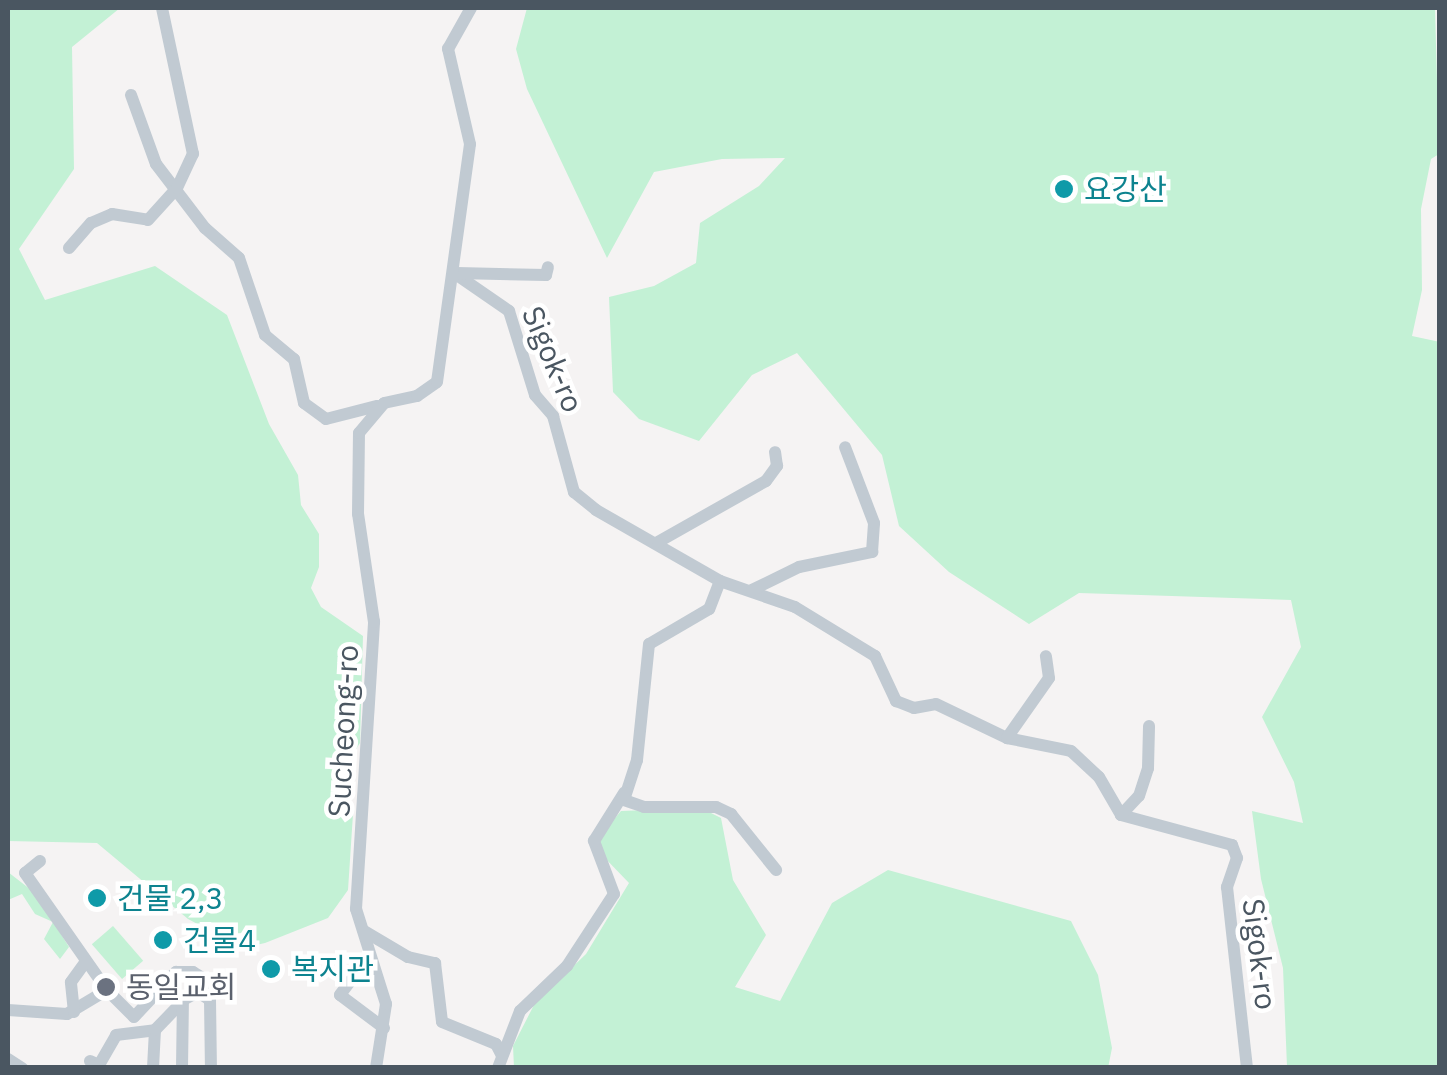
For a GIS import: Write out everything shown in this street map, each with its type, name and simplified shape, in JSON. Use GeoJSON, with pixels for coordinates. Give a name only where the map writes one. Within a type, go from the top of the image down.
{"type":"FeatureCollection","features":[{"type":"Feature","properties":{"kind":"street"},"geometry":{"type":"LineString","coordinates":[[68,248],[91,223],[112,214],[148,220],[177,188],[193,154],[162,8]]}},
{"type":"Feature","properties":{"kind":"street"},"geometry":{"type":"LineString","coordinates":[[132,96],[156,164],[205,228],[239,258],[265,334],[294,359],[304,402],[313,414],[343,417],[417,396],[437,382],[470,132],[448,49],[471,8]]}},
{"type":"Feature","properties":{"kind":"street","name":"Sigok-ro"},"geometry":{"type":"LineString","coordinates":[[454,273],[546,275],[548,266]]}},
{"type":"Feature","properties":{"kind":"street","name":"Sigok-ro"},"geometry":{"type":"LineString","coordinates":[[454,273],[488,292],[520,330],[535,395],[553,416],[574,492],[720,581],[795,607],[875,656],[896,701],[914,708],[936,704],[1008,738],[1071,751],[1099,777],[1121,815],[1232,845],[1237,858],[1226,887],[1247,1068]]}},
{"type":"Feature","properties":{"kind":"street","name":"Sucheong-ro"},"geometry":{"type":"LineString","coordinates":[[376,1068],[384,1028],[384,990],[356,909],[374,622],[358,514],[359,433],[384,403]]}},
{"type":"Feature","properties":{"kind":"street"},"geometry":{"type":"LineString","coordinates":[[752,590],[799,567],[872,552],[874,523],[845,448]]}},
{"type":"Feature","properties":{"kind":"street"},"geometry":{"type":"LineString","coordinates":[[658,542],[766,481],[777,466],[775,452]]}},
{"type":"Feature","properties":{"kind":"street"},"geometry":{"type":"LineString","coordinates":[[500,1062],[520,1011],[567,966],[614,894],[594,840],[624,793],[638,760],[649,644],[709,610],[720,581]]}},
{"type":"Feature","properties":{"kind":"street"},"geometry":{"type":"LineString","coordinates":[[1008,738],[1049,678],[1046,656]]}},
{"type":"Feature","properties":{"kind":"street"},"geometry":{"type":"LineString","coordinates":[[1121,815],[1139,796],[1148,768],[1149,726]]}},
{"type":"Feature","properties":{"kind":"street"},"geometry":{"type":"LineString","coordinates":[[624,793],[627,805],[700,803],[731,814],[776,870]]}},
{"type":"Feature","properties":{"kind":"street"},"geometry":{"type":"LineString","coordinates":[[40,862],[24,873],[84,951],[85,962],[134,1017],[176,972],[193,972],[204,979],[210,1000],[211,1068]]}},
{"type":"Feature","properties":{"kind":"street"},"geometry":{"type":"LineString","coordinates":[[364,931],[408,956],[435,963],[442,1022],[496,1044],[500,1062]]}},
{"type":"Feature","properties":{"kind":"street"},"geometry":{"type":"LineString","coordinates":[[74,1012],[71,982],[85,962]]}},
{"type":"Feature","properties":{"kind":"street"},"geometry":{"type":"LineString","coordinates":[[358,972],[340,995],[384,1028]]}},
{"type":"Feature","properties":{"kind":"street"},"geometry":{"type":"LineString","coordinates":[[8,1010],[74,1012],[107,990]]}},
{"type":"Feature","properties":{"kind":"street"},"geometry":{"type":"LineString","coordinates":[[90,1061],[99,1066],[116,1036],[154,1030],[183,1000],[198,992],[210,1000]]}},
{"type":"Feature","properties":{"kind":"street"},"geometry":{"type":"LineString","coordinates":[[182,1068],[183,1000]]}},
{"type":"Feature","properties":{"kind":"street"},"geometry":{"type":"LineString","coordinates":[[153,1068],[154,1030]]}},
{"type":"Feature","properties":{"kind":"street"},"geometry":{"type":"LineString","coordinates":[[8,1059],[22,1068]]}},
{"type":"Feature","properties":{"kind":"green space"},"geometry":{"type":"Polygon","coordinates":[[[8,8],[120,8],[72,47],[74,169],[19,249],[45,300],[155,266],[227,315],[269,424],[298,475],[301,505],[319,534],[319,567],[311,588],[321,607],[363,636],[360,743],[341,772],[353,814],[348,890],[328,918],[265,943],[243,948],[188,919],[97,843],[8,841],[8,8]]]}},
{"type":"Feature","properties":{"kind":"green space"},"geometry":{"type":"Polygon","coordinates":[[[527,8],[1435,8],[1439,154],[1431,159],[1421,209],[1422,290],[1412,336],[1440,342],[1439,1067],[1287,1067],[1283,968],[1261,879],[1252,811],[1303,823],[1294,782],[1262,717],[1301,647],[1291,600],[1079,593],[1029,624],[949,572],[899,526],[882,455],[797,353],[752,375],[699,441],[639,419],[613,392],[609,297],[654,286],[696,263],[700,223],[759,186],[785,158],[722,159],[654,172],[607,258],[527,89],[516,49],[527,8]]]}},
{"type":"Feature","properties":{"kind":"green space"},"geometry":{"type":"Polygon","coordinates":[[[701,808],[721,818],[733,880],[766,935],[735,987],[780,1001],[832,903],[888,870],[1071,921],[1098,975],[1112,1048],[1108,1068],[514,1068],[513,1046],[535,1003],[586,954],[629,883],[602,855],[600,836],[621,811],[701,808]]]}},
{"type":"Feature","properties":{"kind":"green space"},"geometry":{"type":"Polygon","coordinates":[[[8,872],[35,893],[69,947],[60,959],[44,939],[53,922],[35,914],[22,894],[8,900],[8,872]]]}},
{"type":"Feature","properties":{"kind":"green space"},"geometry":{"type":"Polygon","coordinates":[[[113,926],[143,961],[122,979],[92,944],[113,926]]]}},
{"type":"Feature","properties":{"kind":"place","name":"요강산"},"geometry":{"type":"Point","coordinates":[1064,189]}},
{"type":"Feature","properties":{"kind":"place","name":"건물 2,3"},"geometry":{"type":"Point","coordinates":[97,898]}},
{"type":"Feature","properties":{"kind":"place","name":"건물4"},"geometry":{"type":"Point","coordinates":[163,940]}},
{"type":"Feature","properties":{"kind":"place","name":"복지관"},"geometry":{"type":"Point","coordinates":[271,969]}},
{"type":"Feature","properties":{"kind":"place","name":"동일교회"},"geometry":{"type":"Point","coordinates":[106,987]}}]}
